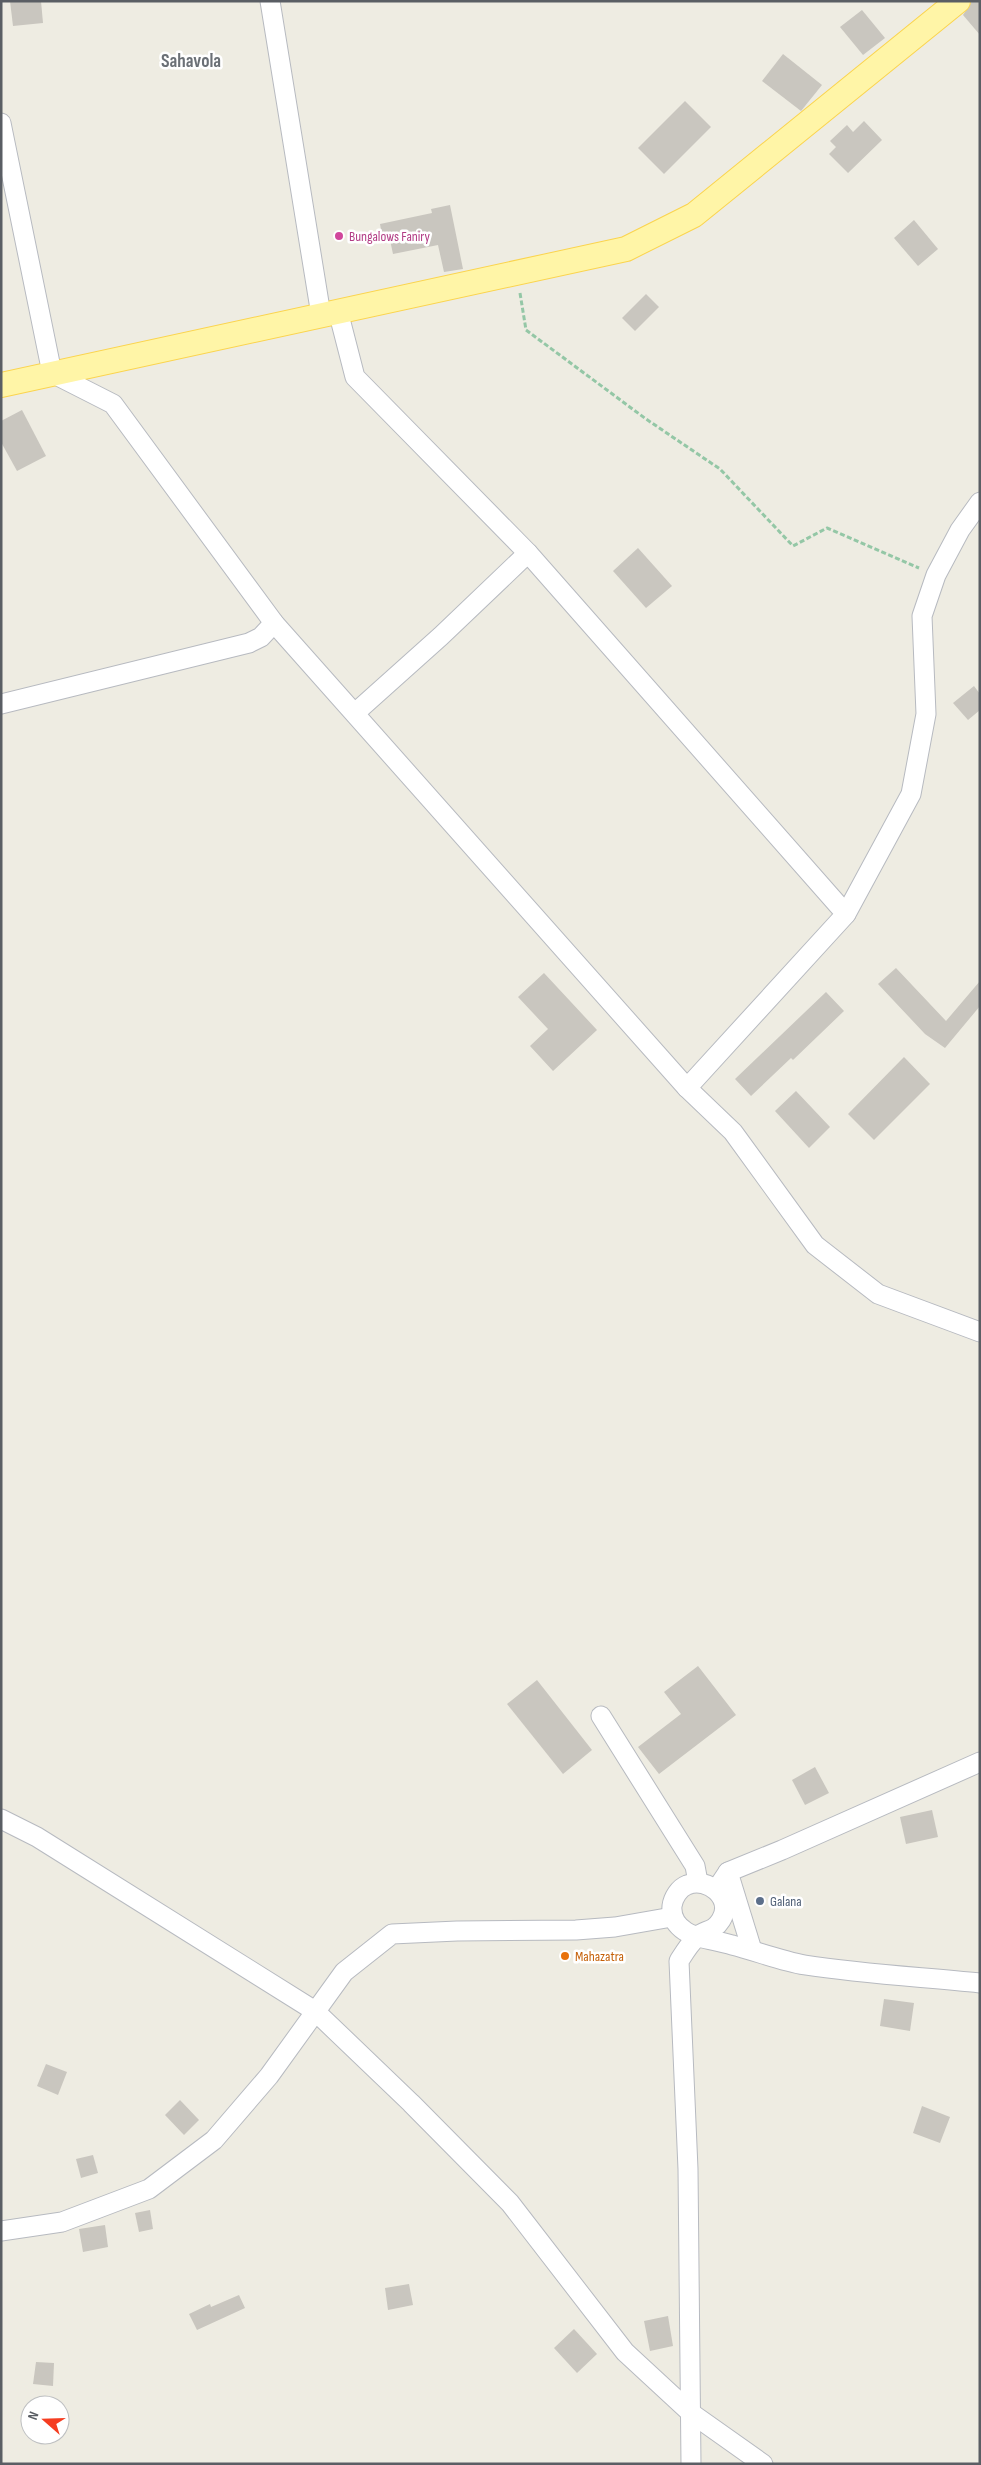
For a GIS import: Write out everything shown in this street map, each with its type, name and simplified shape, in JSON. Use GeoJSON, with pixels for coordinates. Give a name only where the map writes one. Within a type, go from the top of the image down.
{"type":"FeatureCollection","features":[{"type":"Feature","properties":{"kind":"main road"},"geometry":{"type":"LineString","coordinates":[[1,385],[626,249],[694,215],[958,1]]}},
{"type":"Feature","properties":{"kind":"street"},"geometry":{"type":"LineString","coordinates":[[270,1],[329,313],[355,377],[528,553],[846,914]]}},
{"type":"Feature","properties":{"kind":"street"},"geometry":{"type":"LineString","coordinates":[[1,123],[52,373],[113,404],[274,623],[687,1088],[733,1132],[815,1245],[878,1294],[980,1332]]}},
{"type":"Feature","properties":{"kind":"street"},"geometry":{"type":"LineString","coordinates":[[687,1088],[846,914],[911,794],[926,714],[922,616],[936,575],[960,530],[980,502]]}},
{"type":"Feature","properties":{"kind":"street"},"geometry":{"type":"LineString","coordinates":[[354,713],[441,636],[528,553]]}},
{"type":"Feature","properties":{"kind":"street"},"geometry":{"type":"LineString","coordinates":[[1,704],[249,643],[261,637],[274,623]]}},
{"type":"Feature","properties":{"kind":"street"},"geometry":{"type":"LineString","coordinates":[[602,1716],[695,1866],[698,1882]]}},
{"type":"Feature","properties":{"kind":"street"},"geometry":{"type":"LineString","coordinates":[[716,1890],[728,1872],[980,1762]]}},
{"type":"Feature","properties":{"kind":"street"},"geometry":{"type":"LineString","coordinates":[[1,1819],[37,1837],[315,2011],[411,2103],[510,2203],[625,2352],[691,2412],[763,2464]]}},
{"type":"Feature","properties":{"kind":"street"},"geometry":{"type":"LineString","coordinates":[[728,1872],[752,1950]]}},
{"type":"Feature","properties":{"kind":"street"},"geometry":{"type":"LineString","coordinates":[[692,2464],[688,2169],[678,1961],[698,1936],[712,1931],[722,1919],[724,1903],[716,1890],[708,1884],[698,1882],[686,1885],[677,1893],[672,1904],[672,1917],[678,1926],[687,1933],[698,1936],[752,1950],[804,1965],[980,1983]]}},
{"type":"Feature","properties":{"kind":"street"},"geometry":{"type":"LineString","coordinates":[[1,2231],[62,2222],[149,2189],[214,2140],[269,2076],[344,1972],[392,1934],[458,1930],[576,1930],[615,1927],[672,1917]]}},
{"type":"Feature","properties":{"kind":"path"},"geometry":{"type":"LineString","coordinates":[[521,272],[520,297],[526,330],[646,419],[720,469],[793,546],[827,528],[936,575]]}},
{"type":"Feature","properties":{"kind":"building"},"geometry":{"type":"Polygon","coordinates":[[[10,1],[41,1],[43,23],[13,26],[10,1]]]}},
{"type":"Feature","properties":{"kind":"building"},"geometry":{"type":"Polygon","coordinates":[[[972,1],[980,1],[980,35],[963,15],[972,1]]]}},
{"type":"Feature","properties":{"kind":"building"},"geometry":{"type":"Polygon","coordinates":[[[862,10],[885,38],[863,55],[840,27],[862,10]]]}},
{"type":"Feature","properties":{"kind":"building"},"geometry":{"type":"Polygon","coordinates":[[[783,54],[822,85],[801,111],[762,81],[783,54]]]}},
{"type":"Feature","properties":{"kind":"building"},"geometry":{"type":"Polygon","coordinates":[[[685,101],[711,127],[664,174],[638,148],[685,101]]]}},
{"type":"Feature","properties":{"kind":"building"},"geometry":{"type":"Polygon","coordinates":[[[864,121],[882,140],[848,173],[829,154],[836,147],[830,141],[847,125],[853,132],[864,121]]]}},
{"type":"Feature","properties":{"kind":"building"},"geometry":{"type":"Polygon","coordinates":[[[450,205],[463,269],[444,272],[438,245],[393,254],[390,240],[383,241],[380,224],[432,213],[431,209],[450,205]]]}},
{"type":"Feature","properties":{"kind":"building"},"geometry":{"type":"Polygon","coordinates":[[[914,220],[938,249],[918,266],[894,238],[914,220]]]}},
{"type":"Feature","properties":{"kind":"building"},"geometry":{"type":"Polygon","coordinates":[[[646,294],[659,307],[635,331],[622,318],[646,294]]]}},
{"type":"Feature","properties":{"kind":"building"},"geometry":{"type":"Polygon","coordinates":[[[22,410],[46,456],[17,471],[1,442],[1,421],[22,410]]]}},
{"type":"Feature","properties":{"kind":"building"},"geometry":{"type":"Polygon","coordinates":[[[638,548],[672,586],[646,608],[613,571],[638,548]]]}},
{"type":"Feature","properties":{"kind":"building"},"geometry":{"type":"Polygon","coordinates":[[[974,686],[980,694],[980,710],[968,720],[953,703],[974,686]]]}},
{"type":"Feature","properties":{"kind":"building"},"geometry":{"type":"Polygon","coordinates":[[[896,968],[946,1021],[980,981],[980,1006],[945,1048],[925,1034],[878,984],[896,968]]]}},
{"type":"Feature","properties":{"kind":"building"},"geometry":{"type":"Polygon","coordinates":[[[544,973],[597,1030],[553,1071],[530,1046],[548,1029],[518,997],[544,973]]]}},
{"type":"Feature","properties":{"kind":"building"},"geometry":{"type":"Polygon","coordinates":[[[826,992],[844,1011],[793,1060],[791,1058],[751,1096],[735,1079],[826,992]]]}},
{"type":"Feature","properties":{"kind":"building"},"geometry":{"type":"Polygon","coordinates":[[[904,1057],[930,1084],[874,1140],[848,1114],[904,1057]]]}},
{"type":"Feature","properties":{"kind":"building"},"geometry":{"type":"Polygon","coordinates":[[[796,1091],[830,1127],[809,1148],[775,1111],[796,1091]]]}},
{"type":"Feature","properties":{"kind":"building"},"geometry":{"type":"Polygon","coordinates":[[[698,1666],[736,1715],[659,1774],[638,1747],[681,1714],[664,1692],[698,1666]]]}},
{"type":"Feature","properties":{"kind":"building"},"geometry":{"type":"Polygon","coordinates":[[[537,1680],[592,1750],[563,1774],[507,1704],[537,1680]]]}},
{"type":"Feature","properties":{"kind":"building"},"geometry":{"type":"Polygon","coordinates":[[[815,1767],[829,1793],[805,1805],[792,1780],[815,1767]]]}},
{"type":"Feature","properties":{"kind":"building"},"geometry":{"type":"Polygon","coordinates":[[[932,1810],[938,1837],[906,1844],[900,1817],[932,1810]]]}},
{"type":"Feature","properties":{"kind":"building"},"geometry":{"type":"Polygon","coordinates":[[[884,1999],[914,2003],[910,2031],[880,2026],[884,1999]]]}},
{"type":"Feature","properties":{"kind":"building"},"geometry":{"type":"Polygon","coordinates":[[[46,2064],[67,2072],[58,2095],[37,2086],[46,2064]]]}},
{"type":"Feature","properties":{"kind":"building"},"geometry":{"type":"Polygon","coordinates":[[[180,2100],[199,2120],[184,2135],[165,2115],[180,2100]]]}},
{"type":"Feature","properties":{"kind":"building"},"geometry":{"type":"Polygon","coordinates":[[[922,2106],[950,2117],[940,2143],[913,2133],[922,2106]]]}},
{"type":"Feature","properties":{"kind":"building"},"geometry":{"type":"Polygon","coordinates":[[[93,2155],[98,2173],[81,2178],[76,2159],[93,2155]]]}},
{"type":"Feature","properties":{"kind":"building"},"geometry":{"type":"Polygon","coordinates":[[[150,2210],[153,2229],[139,2232],[135,2213],[150,2210]]]}},
{"type":"Feature","properties":{"kind":"building"},"geometry":{"type":"Polygon","coordinates":[[[105,2225],[108,2247],[83,2252],[79,2229],[105,2225]]]}},
{"type":"Feature","properties":{"kind":"building"},"geometry":{"type":"Polygon","coordinates":[[[409,2284],[413,2305],[388,2310],[385,2288],[409,2284]]]}},
{"type":"Feature","properties":{"kind":"building"},"geometry":{"type":"Polygon","coordinates":[[[239,2295],[245,2308],[197,2330],[189,2314],[210,2304],[211,2307],[239,2295]]]}},
{"type":"Feature","properties":{"kind":"building"},"geometry":{"type":"Polygon","coordinates":[[[668,2316],[673,2346],[650,2351],[644,2321],[668,2316]]]}},
{"type":"Feature","properties":{"kind":"building"},"geometry":{"type":"Polygon","coordinates":[[[574,2329],[597,2354],[577,2373],[554,2348],[574,2329]]]}},
{"type":"Feature","properties":{"kind":"building"},"geometry":{"type":"Polygon","coordinates":[[[36,2362],[54,2363],[53,2386],[33,2384],[36,2362]]]}},
{"type":"Feature","properties":{"kind":"place","name":"Bungalows Faniry"},"geometry":{"type":"Point","coordinates":[339,236]}},
{"type":"Feature","properties":{"kind":"place","name":"Galana"},"geometry":{"type":"Point","coordinates":[760,1901]}},
{"type":"Feature","properties":{"kind":"place","name":"Mahazatra"},"geometry":{"type":"Point","coordinates":[565,1956]}},
{"type":"Feature","properties":{"kind":"district","name":"Sahavola"},"geometry":{"type":"Point","coordinates":[191,61]}}]}
